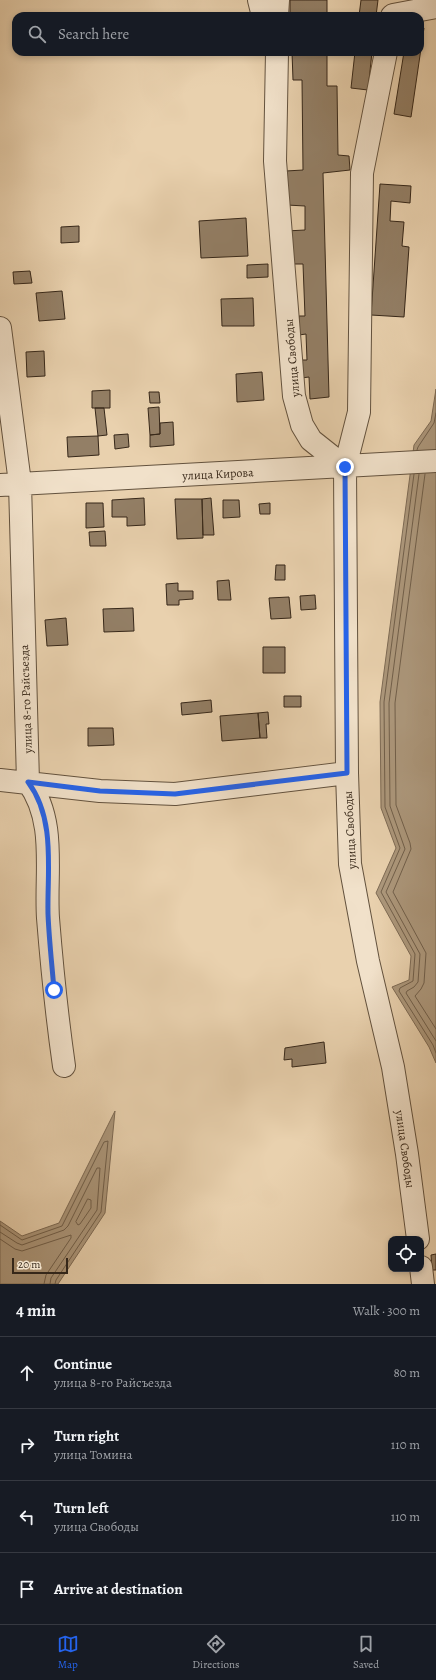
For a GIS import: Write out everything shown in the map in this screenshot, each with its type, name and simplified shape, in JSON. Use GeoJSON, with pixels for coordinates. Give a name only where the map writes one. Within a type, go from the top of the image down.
{"type":"FeatureCollection","features":[{"type":"Feature","properties":{"kind":"street"},"geometry":{"type":"LineString","coordinates":[[259,0],[262,12]]}},
{"type":"Feature","properties":{"kind":"street"},"geometry":{"type":"LineString","coordinates":[[277,12],[278,0]]}},
{"type":"Feature","properties":{"kind":"street"},"geometry":{"type":"LineString","coordinates":[[393,10],[436,7]]}},
{"type":"Feature","properties":{"kind":"street"},"geometry":{"type":"LineString","coordinates":[[270,56],[275,160]]}},
{"type":"Feature","properties":{"kind":"street","name":"улица Свободы"},"geometry":{"type":"LineString","coordinates":[[277,56],[275,160],[294,396],[302,425],[311,440],[345,467],[347,773],[350,864],[368,961],[393,1067],[407,1154],[418,1236]]}},
{"type":"Feature","properties":{"kind":"street"},"geometry":{"type":"LineString","coordinates":[[345,467],[359,412],[362,173],[385,56]]}},
{"type":"Feature","properties":{"kind":"street","name":"улица 8-го Райсъезда"},"geometry":{"type":"LineString","coordinates":[[0,328],[28,782],[35,791],[48,833],[48,915],[54,990],[64,1066]]}},
{"type":"Feature","properties":{"kind":"street","name":"улица Кирова"},"geometry":{"type":"LineString","coordinates":[[10,484],[370,466],[436,461]]}},
{"type":"Feature","properties":{"kind":"street"},"geometry":{"type":"LineString","coordinates":[[0,780],[100,791],[175,794],[347,773]]}},
{"type":"Feature","properties":{"kind":"street"},"geometry":{"type":"LineString","coordinates":[[422,1272],[423,1284]]}},
{"type":"Feature","properties":{"kind":"water"},"geometry":{"type":"Polygon","coordinates":[[[436,389],[436,1063],[429,1047],[392,987],[409,980],[411,956],[376,893],[396,848],[381,808],[380,702],[414,445],[431,421],[436,389]]]}},
{"type":"Feature","properties":{"kind":"water"},"geometry":{"type":"Polygon","coordinates":[[[115,1111],[105,1213],[58,1284],[0,1284],[0,1221],[22,1236],[59,1223],[115,1111]]]}},
{"type":"Feature","properties":{"kind":"building"},"geometry":{"type":"Polygon","coordinates":[[[290,0],[327,0],[327,12],[290,12],[290,0]]]}},
{"type":"Feature","properties":{"kind":"building"},"geometry":{"type":"Polygon","coordinates":[[[361,0],[378,0],[376,12],[360,12],[361,0]]]}},
{"type":"Feature","properties":{"kind":"building"},"geometry":{"type":"Polygon","coordinates":[[[292,56],[327,56],[327,86],[337,86],[338,155],[349,156],[350,170],[323,173],[329,397],[310,399],[309,377],[301,378],[300,360],[307,360],[306,334],[299,335],[299,316],[305,316],[303,264],[289,264],[286,231],[305,230],[305,206],[287,205],[286,171],[303,170],[302,80],[293,80],[292,56]]]}},
{"type":"Feature","properties":{"kind":"building"},"geometry":{"type":"Polygon","coordinates":[[[355,56],[372,56],[368,90],[351,88],[355,56]]]}},
{"type":"Feature","properties":{"kind":"building"},"geometry":{"type":"Polygon","coordinates":[[[403,56],[420,56],[411,117],[394,114],[403,56]]]}},
{"type":"Feature","properties":{"kind":"building"},"geometry":{"type":"Polygon","coordinates":[[[380,184],[411,186],[410,203],[391,201],[390,221],[404,222],[402,246],[409,247],[404,317],[371,315],[380,184]]]}},
{"type":"Feature","properties":{"kind":"building"},"geometry":{"type":"Polygon","coordinates":[[[246,218],[248,256],[201,258],[199,221],[246,218]]]}},
{"type":"Feature","properties":{"kind":"building"},"geometry":{"type":"Polygon","coordinates":[[[79,226],[79,242],[61,243],[61,227],[79,226]]]}},
{"type":"Feature","properties":{"kind":"building"},"geometry":{"type":"Polygon","coordinates":[[[268,264],[268,277],[247,278],[247,265],[268,264]]]}},
{"type":"Feature","properties":{"kind":"building"},"geometry":{"type":"Polygon","coordinates":[[[30,271],[32,283],[14,284],[13,272],[30,271]]]}},
{"type":"Feature","properties":{"kind":"building"},"geometry":{"type":"Polygon","coordinates":[[[62,291],[65,319],[39,321],[36,293],[62,291]]]}},
{"type":"Feature","properties":{"kind":"building"},"geometry":{"type":"Polygon","coordinates":[[[253,298],[254,326],[222,326],[221,299],[253,298]]]}},
{"type":"Feature","properties":{"kind":"building"},"geometry":{"type":"Polygon","coordinates":[[[44,351],[45,376],[27,377],[26,352],[44,351]]]}},
{"type":"Feature","properties":{"kind":"building"},"geometry":{"type":"Polygon","coordinates":[[[262,372],[264,400],[237,402],[236,374],[262,372]]]}},
{"type":"Feature","properties":{"kind":"building"},"geometry":{"type":"Polygon","coordinates":[[[110,390],[110,408],[92,408],[92,391],[110,390]]]}},
{"type":"Feature","properties":{"kind":"building"},"geometry":{"type":"Polygon","coordinates":[[[149,392],[159,392],[160,403],[150,403],[149,392]]]}},
{"type":"Feature","properties":{"kind":"building"},"geometry":{"type":"Polygon","coordinates":[[[159,407],[160,434],[150,435],[148,408],[159,407]]]}},
{"type":"Feature","properties":{"kind":"building"},"geometry":{"type":"Polygon","coordinates":[[[95,408],[104,408],[107,435],[98,436],[95,408]]]}},
{"type":"Feature","properties":{"kind":"building"},"geometry":{"type":"Polygon","coordinates":[[[173,422],[174,445],[150,447],[150,435],[160,434],[160,423],[173,422]]]}},
{"type":"Feature","properties":{"kind":"building"},"geometry":{"type":"Polygon","coordinates":[[[128,434],[129,447],[115,449],[114,435],[128,434]]]}},
{"type":"Feature","properties":{"kind":"building"},"geometry":{"type":"Polygon","coordinates":[[[98,436],[99,455],[68,457],[67,437],[98,436]]]}},
{"type":"Feature","properties":{"kind":"building"},"geometry":{"type":"Polygon","coordinates":[[[144,498],[145,525],[127,526],[127,517],[112,517],[112,500],[144,498]]]}},
{"type":"Feature","properties":{"kind":"building"},"geometry":{"type":"Polygon","coordinates":[[[211,498],[214,535],[203,535],[202,499],[211,498]]]}},
{"type":"Feature","properties":{"kind":"building"},"geometry":{"type":"Polygon","coordinates":[[[175,499],[202,499],[203,538],[177,539],[175,499]]]}},
{"type":"Feature","properties":{"kind":"building"},"geometry":{"type":"Polygon","coordinates":[[[223,500],[239,500],[240,517],[223,518],[223,500]]]}},
{"type":"Feature","properties":{"kind":"building"},"geometry":{"type":"Polygon","coordinates":[[[86,503],[103,503],[104,527],[86,528],[86,503]]]}},
{"type":"Feature","properties":{"kind":"building"},"geometry":{"type":"Polygon","coordinates":[[[270,503],[270,514],[260,514],[259,504],[270,503]]]}},
{"type":"Feature","properties":{"kind":"building"},"geometry":{"type":"Polygon","coordinates":[[[105,531],[106,546],[90,546],[89,532],[105,531]]]}},
{"type":"Feature","properties":{"kind":"building"},"geometry":{"type":"Polygon","coordinates":[[[276,565],[285,565],[285,580],[275,580],[276,565]]]}},
{"type":"Feature","properties":{"kind":"building"},"geometry":{"type":"Polygon","coordinates":[[[229,580],[231,600],[218,600],[217,581],[229,580]]]}},
{"type":"Feature","properties":{"kind":"building"},"geometry":{"type":"Polygon","coordinates":[[[178,583],[178,591],[193,591],[193,599],[179,600],[179,605],[167,605],[166,584],[178,583]]]}},
{"type":"Feature","properties":{"kind":"building"},"geometry":{"type":"Polygon","coordinates":[[[315,595],[316,609],[301,610],[300,596],[315,595]]]}},
{"type":"Feature","properties":{"kind":"building"},"geometry":{"type":"Polygon","coordinates":[[[289,597],[291,618],[271,619],[269,598],[289,597]]]}},
{"type":"Feature","properties":{"kind":"building"},"geometry":{"type":"Polygon","coordinates":[[[133,608],[134,631],[104,632],[103,609],[133,608]]]}},
{"type":"Feature","properties":{"kind":"building"},"geometry":{"type":"Polygon","coordinates":[[[66,618],[68,645],[47,646],[45,620],[66,618]]]}},
{"type":"Feature","properties":{"kind":"building"},"geometry":{"type":"Polygon","coordinates":[[[263,647],[285,647],[285,673],[263,673],[263,647]]]}},
{"type":"Feature","properties":{"kind":"building"},"geometry":{"type":"Polygon","coordinates":[[[284,696],[301,696],[301,707],[284,707],[284,696]]]}},
{"type":"Feature","properties":{"kind":"building"},"geometry":{"type":"Polygon","coordinates":[[[211,700],[212,712],[182,715],[181,703],[211,700]]]}},
{"type":"Feature","properties":{"kind":"building"},"geometry":{"type":"Polygon","coordinates":[[[268,712],[269,724],[266,724],[267,738],[260,738],[258,713],[268,712]]]}},
{"type":"Feature","properties":{"kind":"building"},"geometry":{"type":"Polygon","coordinates":[[[258,713],[260,738],[222,741],[220,716],[258,713]]]}},
{"type":"Feature","properties":{"kind":"building"},"geometry":{"type":"Polygon","coordinates":[[[88,728],[113,728],[114,745],[88,746],[88,728]]]}},
{"type":"Feature","properties":{"kind":"building"},"geometry":{"type":"Polygon","coordinates":[[[324,1042],[326,1063],[292,1067],[292,1059],[284,1060],[285,1048],[324,1042]]]}},
{"type":"Feature","properties":{"kind":"building"},"geometry":{"type":"Polygon","coordinates":[[[436,1254],[436,1270],[432,1270],[431,1255],[436,1254]]]}},
{"type":"Feature","properties":{"kind":"route"},"geometry":{"type":"LineString","coordinates":[[54,990],[48,915],[48,833],[35,791],[28,782],[100,791],[175,794],[271,784],[347,773],[345,467]]}}]}
